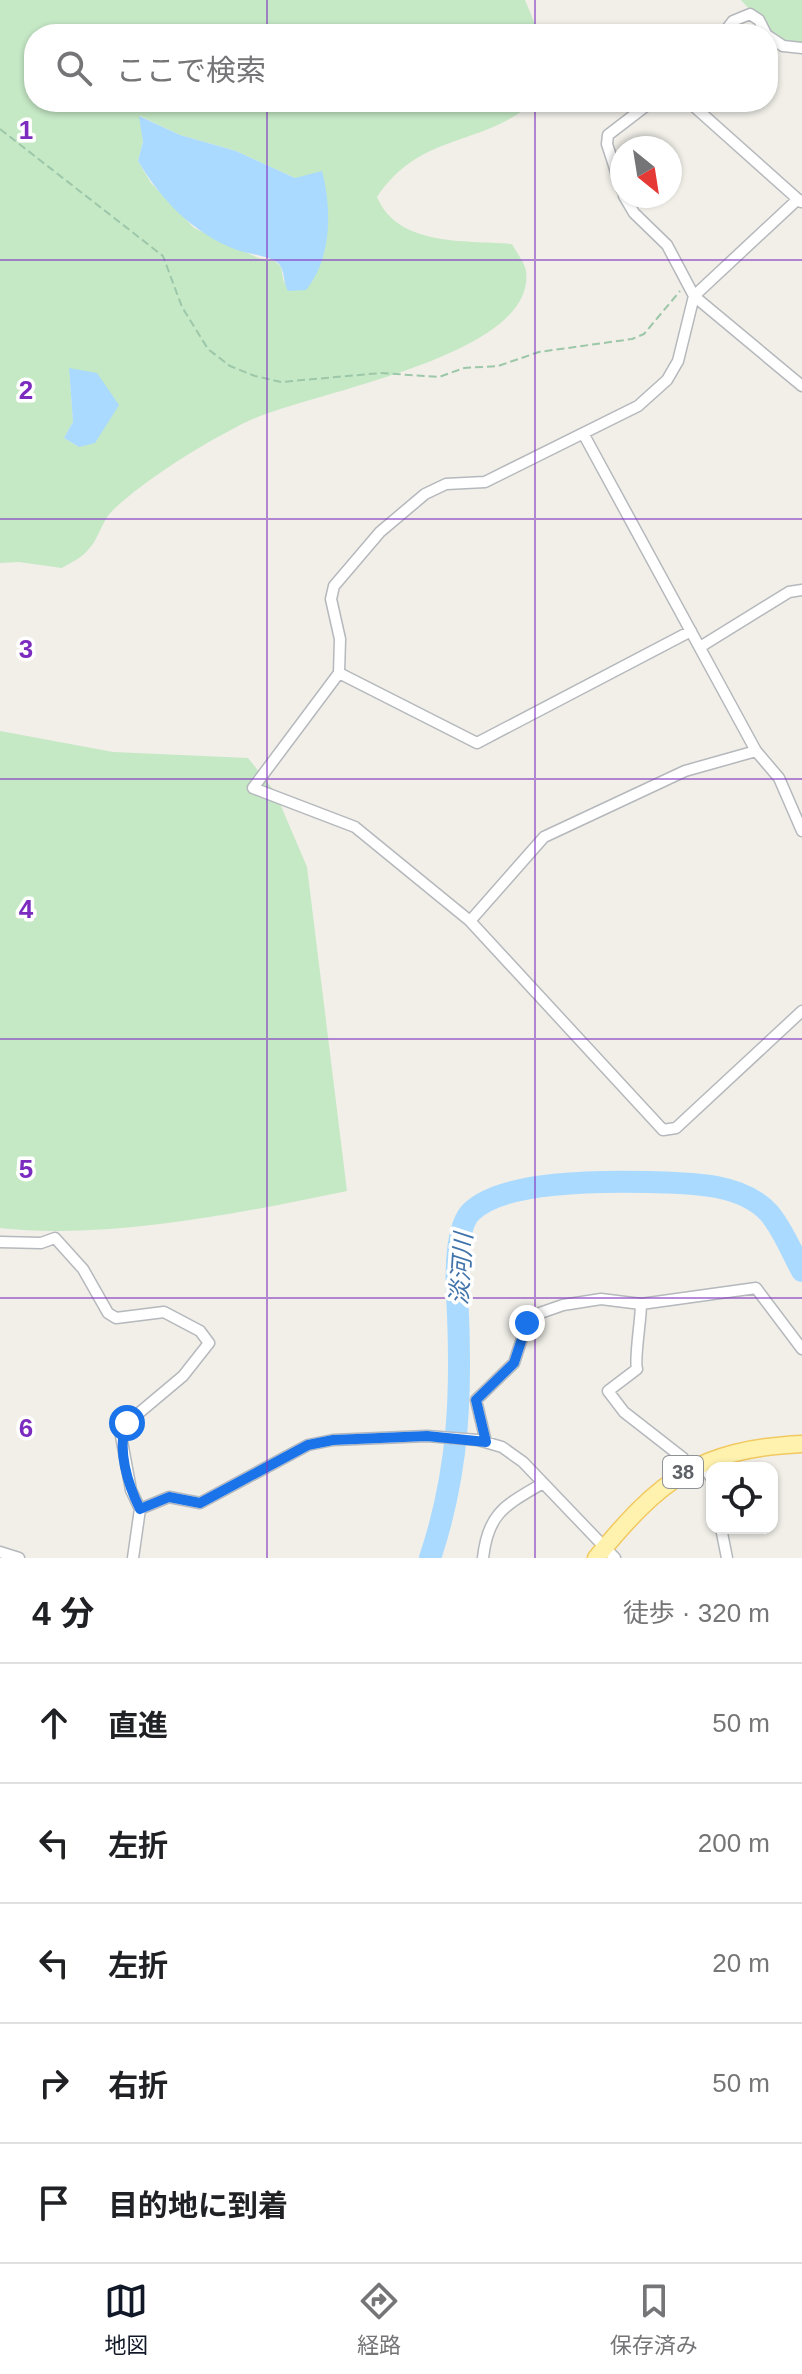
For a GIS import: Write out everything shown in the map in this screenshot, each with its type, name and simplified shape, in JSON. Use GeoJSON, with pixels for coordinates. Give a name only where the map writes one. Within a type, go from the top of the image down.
{"type":"FeatureCollection","features":[{"type":"Feature","properties":{"kind":"main road","name":"38"},"geometry":{"type":"LineString","coordinates":[[605,1555],[661,1486],[696,1466],[748,1450],[802,1444]]}},
{"type":"Feature","properties":{"kind":"street"},"geometry":{"type":"LineString","coordinates":[[731,24],[750,14],[761,24]]}},
{"type":"Feature","properties":{"kind":"street"},"geometry":{"type":"LineString","coordinates":[[778,43],[802,48]]}},
{"type":"Feature","properties":{"kind":"street"},"geometry":{"type":"LineString","coordinates":[[610,153],[608,135],[638,112]]}},
{"type":"Feature","properties":{"kind":"street"},"geometry":{"type":"LineString","coordinates":[[700,112],[800,200],[691,290],[678,361],[667,380],[638,406],[485,482],[446,484],[425,494],[380,532],[334,586],[331,599],[340,639],[339,673],[253,788],[355,827],[470,921],[663,1130],[676,1128],[802,1011]]}},
{"type":"Feature","properties":{"kind":"street"},"geometry":{"type":"LineString","coordinates":[[631,208],[667,245],[691,290],[802,386]]}},
{"type":"Feature","properties":{"kind":"street"},"geometry":{"type":"LineString","coordinates":[[584,435],[756,751],[779,778],[802,831]]}},
{"type":"Feature","properties":{"kind":"street"},"geometry":{"type":"LineString","coordinates":[[700,647],[789,592],[802,590]]}},
{"type":"Feature","properties":{"kind":"street"},"geometry":{"type":"LineString","coordinates":[[339,673],[477,743],[491,739],[691,631]]}},
{"type":"Feature","properties":{"kind":"street"},"geometry":{"type":"LineString","coordinates":[[470,921],[544,837],[685,771],[756,751]]}},
{"type":"Feature","properties":{"kind":"street"},"geometry":{"type":"LineString","coordinates":[[0,1242],[41,1243],[55,1238],[83,1269],[108,1313],[116,1318],[164,1312],[200,1331],[209,1343],[183,1376],[127,1423],[121,1436],[131,1490],[140,1509],[133,1558]]}},
{"type":"Feature","properties":{"kind":"street"},"geometry":{"type":"LineString","coordinates":[[482,1441],[476,1400],[514,1363],[527,1323],[540,1313],[563,1305],[601,1299],[641,1304],[756,1288],[802,1349]]}},
{"type":"Feature","properties":{"kind":"street"},"geometry":{"type":"LineString","coordinates":[[641,1304],[641,1339],[635,1361],[637,1369],[608,1391],[624,1412],[706,1474]]}},
{"type":"Feature","properties":{"kind":"street"},"geometry":{"type":"LineString","coordinates":[[140,1509],[169,1497],[200,1503],[308,1445],[333,1440],[427,1436],[482,1441],[502,1447],[523,1462],[605,1555]]}},
{"type":"Feature","properties":{"kind":"street"},"geometry":{"type":"LineString","coordinates":[[483,1558],[490,1523],[503,1506],[543,1483]]}},
{"type":"Feature","properties":{"kind":"street"},"geometry":{"type":"LineString","coordinates":[[722,1534],[727,1558]]}},
{"type":"Feature","properties":{"kind":"street"},"geometry":{"type":"LineString","coordinates":[[0,1552],[19,1558]]}},
{"type":"Feature","properties":{"kind":"path"},"geometry":{"type":"LineString","coordinates":[[0,129],[163,256],[182,307],[208,349],[230,366],[281,382],[381,373],[439,377],[464,368],[498,366],[539,352],[632,339],[644,334],[673,296],[691,290]]}},
{"type":"Feature","properties":{"kind":"green space"},"geometry":{"type":"Polygon","coordinates":[[[0,0],[525,0],[535,24],[24,24],[24,112],[520,112],[494,127],[432,150],[412,161],[394,176],[377,197],[387,213],[400,225],[417,233],[454,241],[512,244],[526,271],[519,302],[494,328],[456,350],[409,369],[240,425],[174,464],[127,498],[109,514],[94,542],[79,558],[62,568],[19,562],[0,563],[0,0]],[[140,116],[143,142],[138,161],[151,183],[194,228],[258,258],[275,261],[281,267],[284,284],[295,178],[236,151],[180,135],[140,116]],[[69,368],[73,422],[64,438],[79,447],[69,368]]]}},
{"type":"Feature","properties":{"kind":"green space"},"geometry":{"type":"Polygon","coordinates":[[[741,0],[802,0],[802,54],[778,38],[778,24],[763,24],[741,0]]]}},
{"type":"Feature","properties":{"kind":"green space"},"geometry":{"type":"Polygon","coordinates":[[[0,731],[113,752],[248,758],[275,792],[307,867],[347,1191],[219,1216],[128,1227],[41,1231],[0,1228],[0,731]]]}},
{"type":"Feature","properties":{"kind":"water"},"geometry":{"type":"Polygon","coordinates":[[[139,116],[180,135],[236,151],[295,178],[322,171],[328,233],[321,263],[306,290],[288,291],[278,263],[221,243],[193,225],[168,202],[138,161],[143,142],[139,116]]]}},
{"type":"Feature","properties":{"kind":"water"},"geometry":{"type":"Polygon","coordinates":[[[69,368],[97,373],[119,405],[95,443],[79,447],[64,438],[73,422],[69,368]]]}},
{"type":"Feature","properties":{"kind":"waterway","name":"淡河川"},"geometry":{"type":"LineString","coordinates":[[430,1558],[448,1492],[457,1428],[457,1263],[462,1228],[471,1212],[486,1201],[506,1194],[555,1185],[629,1182],[712,1186],[744,1195],[769,1213],[802,1271]]}},
{"type":"Feature","properties":{"kind":"route"},"geometry":{"type":"LineString","coordinates":[[127,1423],[121,1436],[131,1490],[140,1509],[169,1497],[200,1503],[308,1445],[333,1440],[427,1436],[486,1442],[476,1400],[519,1356],[527,1323]]}}]}
